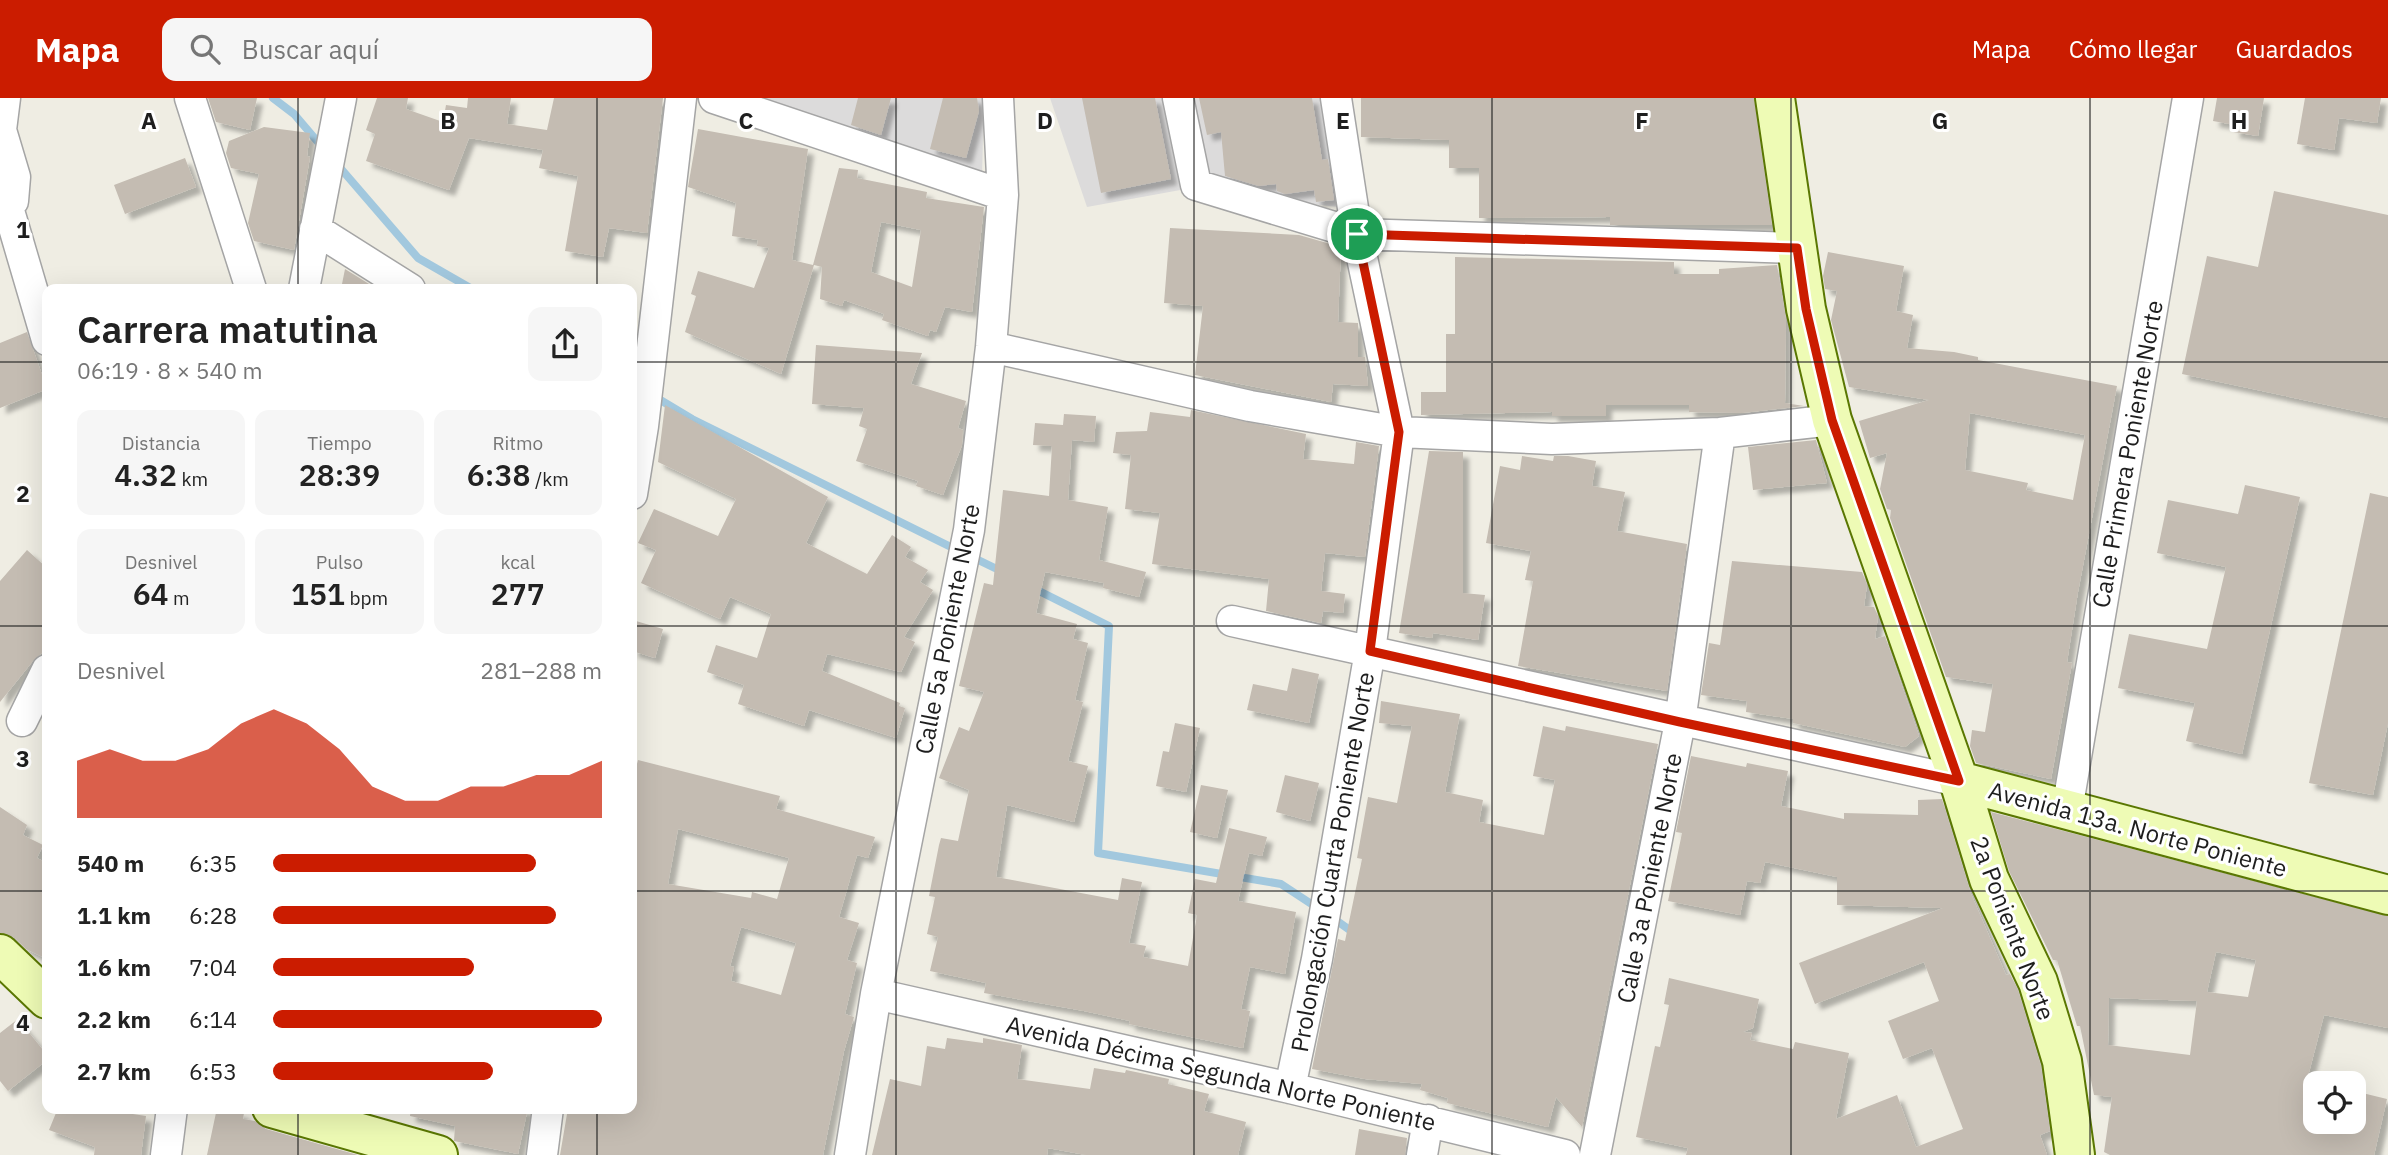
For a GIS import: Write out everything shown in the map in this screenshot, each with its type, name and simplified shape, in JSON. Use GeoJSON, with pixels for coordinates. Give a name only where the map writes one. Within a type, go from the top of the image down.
{"type":"FeatureCollection","features":[{"type":"Feature","properties":{"kind":"street"},"geometry":{"type":"LineString","coordinates":[[5,98],[1,130],[15,177],[13,201],[3,204],[42,325]]}},
{"type":"Feature","properties":{"kind":"street"},"geometry":{"type":"LineString","coordinates":[[190,98],[249,284]]}},
{"type":"Feature","properties":{"kind":"street"},"geometry":{"type":"LineString","coordinates":[[637,463],[681,98]]}},
{"type":"Feature","properties":{"kind":"street"},"geometry":{"type":"LineString","coordinates":[[714,98],[1003,195]]}},
{"type":"Feature","properties":{"kind":"street","name":"Calle 5a Poniente Norte"},"geometry":{"type":"LineString","coordinates":[[850,1155],[876,994],[969,530],[991,346],[1003,195],[998,98]]}},
{"type":"Feature","properties":{"kind":"street"},"geometry":{"type":"LineString","coordinates":[[1178,98],[1196,185],[1357,234],[1797,248]]}},
{"type":"Feature","properties":{"kind":"street","name":"Prolongación Cuarta Poniente Norte"},"geometry":{"type":"LineString","coordinates":[[1290,1088],[1317,959],[1370,651],[1399,432],[1357,234],[1336,98]]}},
{"type":"Feature","properties":{"kind":"street","name":"2a Poniente Norte"},"geometry":{"type":"LineString","coordinates":[[1775,98],[1806,309],[1832,420],[1959,781],[1989,879],[2038,982],[2062,1060],[2075,1155]]}},
{"type":"Feature","properties":{"kind":"street","name":"Calle Primera Poniente Norte"},"geometry":{"type":"LineString","coordinates":[[2067,810],[2188,98]]}},
{"type":"Feature","properties":{"kind":"street"},"geometry":{"type":"LineString","coordinates":[[305,284],[337,112]]}},
{"type":"Feature","properties":{"kind":"street"},"geometry":{"type":"LineString","coordinates":[[318,219],[403,284]]}},
{"type":"Feature","properties":{"kind":"street"},"geometry":{"type":"LineString","coordinates":[[991,346],[1250,406],[1399,432],[1552,439],[1720,433],[1832,420]]}},
{"type":"Feature","properties":{"kind":"street","name":"Calle 3a Poniente Norte"},"geometry":{"type":"LineString","coordinates":[[1595,1155],[1680,722],[1720,433]]}},
{"type":"Feature","properties":{"kind":"street","name":"Avenida 13a. Norte Poniente"},"geometry":{"type":"LineString","coordinates":[[1232,621],[1680,722],[1959,781],[2388,895]]}},
{"type":"Feature","properties":{"kind":"street"},"geometry":{"type":"LineString","coordinates":[[22,721],[42,680]]}},
{"type":"Feature","properties":{"kind":"street"},"geometry":{"type":"LineString","coordinates":[[2,962],[42,995]]}},
{"type":"Feature","properties":{"kind":"street","name":"Avenida Décima Segunda Norte Poniente"},"geometry":{"type":"LineString","coordinates":[[876,994],[1428,1120],[1565,1155]]}},
{"type":"Feature","properties":{"kind":"street"},"geometry":{"type":"LineString","coordinates":[[166,1155],[171,1114]]}},
{"type":"Feature","properties":{"kind":"street"},"geometry":{"type":"LineString","coordinates":[[293,1114],[438,1155]]}},
{"type":"Feature","properties":{"kind":"street"},"geometry":{"type":"LineString","coordinates":[[542,1155],[547,1114]]}},
{"type":"Feature","properties":{"kind":"street"},"geometry":{"type":"LineString","coordinates":[[1422,1155],[1428,1120]]}},
{"type":"Feature","properties":{"kind":"shaded area"},"geometry":{"type":"Polygon","coordinates":[[[752,98],[984,98],[982,177],[752,98]]]}},
{"type":"Feature","properties":{"kind":"shaded area"},"geometry":{"type":"Polygon","coordinates":[[[1050,98],[1168,98],[1186,189],[1087,207],[1050,98]]]}},
{"type":"Feature","properties":{"kind":"shaded area"},"geometry":{"type":"Polygon","coordinates":[[[1190,98],[1326,98],[1348,208],[1208,193],[1190,98]]]}},
{"type":"Feature","properties":{"kind":"building"},"geometry":{"type":"Polygon","coordinates":[[[208,98],[257,98],[250,130],[216,122],[208,98]]]}},
{"type":"Feature","properties":{"kind":"building"},"geometry":{"type":"Polygon","coordinates":[[[377,98],[408,98],[406,109],[443,122],[446,105],[467,108],[468,98],[511,98],[507,124],[547,130],[554,98],[663,98],[647,233],[609,228],[603,257],[565,251],[578,176],[539,168],[543,150],[469,138],[449,190],[366,161],[375,134],[366,130],[377,98]]]}},
{"type":"Feature","properties":{"kind":"building"},"geometry":{"type":"Polygon","coordinates":[[[858,98],[891,98],[881,135],[851,125],[858,98]]]}},
{"type":"Feature","properties":{"kind":"building"},"geometry":{"type":"Polygon","coordinates":[[[943,98],[977,98],[979,111],[966,158],[930,149],[943,98]]]}},
{"type":"Feature","properties":{"kind":"building"},"geometry":{"type":"Polygon","coordinates":[[[1082,98],[1155,98],[1171,179],[1101,193],[1082,98]]]}},
{"type":"Feature","properties":{"kind":"building"},"geometry":{"type":"Polygon","coordinates":[[[1199,98],[1312,98],[1322,160],[1328,159],[1334,200],[1316,202],[1314,190],[1285,194],[1277,191],[1276,184],[1259,186],[1225,176],[1221,132],[1207,135],[1199,98]]]}},
{"type":"Feature","properties":{"kind":"building"},"geometry":{"type":"Polygon","coordinates":[[[1361,98],[1754,98],[1772,225],[1610,225],[1610,217],[1479,218],[1479,168],[1449,168],[1449,140],[1361,137],[1361,98]]]}},
{"type":"Feature","properties":{"kind":"building"},"geometry":{"type":"Polygon","coordinates":[[[2217,98],[2264,98],[2258,136],[2233,132],[2235,125],[2213,121],[2217,98]]]}},
{"type":"Feature","properties":{"kind":"building"},"geometry":{"type":"Polygon","coordinates":[[[2305,98],[2381,98],[2377,123],[2339,118],[2334,150],[2297,144],[2305,98]]]}},
{"type":"Feature","properties":{"kind":"building"},"geometry":{"type":"Polygon","coordinates":[[[264,127],[310,133],[307,156],[310,157],[294,250],[254,241],[248,223],[259,174],[231,168],[226,153],[229,141],[264,127]]]}},
{"type":"Feature","properties":{"kind":"building"},"geometry":{"type":"Polygon","coordinates":[[[698,129],[808,149],[792,260],[813,265],[839,168],[858,170],[857,178],[927,192],[926,198],[984,207],[972,312],[945,307],[936,332],[930,330],[928,336],[882,320],[884,314],[844,300],[842,306],[820,299],[822,267],[814,265],[781,374],[685,332],[696,296],[691,294],[698,271],[754,288],[769,248],[757,246],[758,240],[732,236],[736,203],[688,187],[698,129]],[[881,222],[871,272],[912,287],[921,230],[881,222]]]}},
{"type":"Feature","properties":{"kind":"building"},"geometry":{"type":"Polygon","coordinates":[[[185,158],[196,187],[125,214],[114,185],[185,158]]]}},
{"type":"Feature","properties":{"kind":"building"},"geometry":{"type":"Polygon","coordinates":[[[2274,191],[2388,215],[2388,418],[2182,374],[2207,256],[2258,267],[2274,191]]]}},
{"type":"Feature","properties":{"kind":"building"},"geometry":{"type":"Polygon","coordinates":[[[1170,228],[1299,235],[1341,247],[1338,322],[1358,323],[1358,357],[1365,357],[1368,386],[1333,384],[1331,402],[1195,375],[1203,306],[1164,303],[1170,228]]]}},
{"type":"Feature","properties":{"kind":"building"},"geometry":{"type":"Polygon","coordinates":[[[1828,252],[1904,266],[1896,311],[1913,315],[1907,348],[1954,352],[1978,357],[1978,360],[2117,386],[2078,592],[2067,662],[2072,663],[2051,779],[1976,763],[1970,746],[1972,730],[1985,732],[1993,684],[1946,677],[1890,518],[1891,510],[1887,509],[1880,489],[1887,453],[1870,458],[1859,421],[1929,400],[1849,387],[1831,320],[1837,291],[1825,289],[1823,276],[1828,252]],[[1970,413],[1965,470],[2028,483],[2026,490],[2073,500],[2085,435],[1970,413]]]}},
{"type":"Feature","properties":{"kind":"building"},"geometry":{"type":"Polygon","coordinates":[[[1455,257],[1674,262],[1674,274],[1719,274],[1719,269],[1777,265],[1786,319],[1785,403],[1804,406],[1742,413],[1689,412],[1689,405],[1606,405],[1606,416],[1552,416],[1552,412],[1421,415],[1421,392],[1446,392],[1446,334],[1455,334],[1455,257]]]}},
{"type":"Feature","properties":{"kind":"building"},"geometry":{"type":"Polygon","coordinates":[[[345,269],[369,284],[342,284],[345,269]]]}},
{"type":"Feature","properties":{"kind":"building"},"geometry":{"type":"Polygon","coordinates":[[[27,332],[42,375],[42,391],[0,408],[0,343],[27,332]]]}},
{"type":"Feature","properties":{"kind":"building"},"geometry":{"type":"Polygon","coordinates":[[[816,345],[922,353],[911,384],[966,401],[958,428],[963,430],[962,445],[943,495],[916,486],[918,481],[856,461],[867,429],[859,426],[864,408],[812,404],[816,345]]]}},
{"type":"Feature","properties":{"kind":"building"},"geometry":{"type":"Polygon","coordinates":[[[665,405],[828,497],[806,543],[867,574],[892,535],[911,547],[905,557],[928,570],[920,582],[933,590],[904,637],[915,642],[901,672],[827,654],[822,671],[900,703],[899,706],[905,708],[896,738],[809,710],[804,726],[738,704],[744,685],[707,672],[716,645],[757,658],[771,614],[730,597],[720,619],[641,583],[656,550],[638,543],[654,509],[718,536],[736,499],[658,462],[665,405]]]}},
{"type":"Feature","properties":{"kind":"building"},"geometry":{"type":"Polygon","coordinates":[[[1191,410],[1306,434],[1303,459],[1354,464],[1356,442],[1379,446],[1365,557],[1325,553],[1321,591],[1345,594],[1343,613],[1323,611],[1321,623],[1266,611],[1269,579],[1152,564],[1160,513],[1125,509],[1131,455],[1113,453],[1116,432],[1147,431],[1150,412],[1190,417],[1191,410]]]}},
{"type":"Feature","properties":{"kind":"building"},"geometry":{"type":"Polygon","coordinates":[[[1064,414],[1096,416],[1094,442],[1072,440],[1068,500],[1108,507],[1099,560],[1146,572],[1139,597],[1103,588],[1104,583],[1045,572],[1036,613],[1077,624],[1073,639],[1088,643],[1075,700],[1083,702],[1068,761],[1088,766],[1074,822],[1007,805],[996,877],[1118,900],[1122,878],[1142,882],[1129,943],[1146,946],[1143,957],[1188,966],[1197,915],[1188,913],[1195,879],[1216,883],[1229,828],[1267,837],[1262,856],[1249,853],[1238,901],[1296,912],[1285,974],[1250,967],[1241,1009],[1250,1011],[1243,1048],[1129,1024],[1130,1021],[1084,1011],[984,993],[986,983],[930,971],[938,937],[927,934],[935,897],[929,896],[939,845],[941,838],[958,841],[969,790],[939,778],[959,727],[969,731],[984,692],[959,686],[984,583],[993,585],[1003,490],[1049,496],[1052,446],[1033,445],[1035,423],[1063,425],[1064,414]]]}},
{"type":"Feature","properties":{"kind":"building"},"geometry":{"type":"Polygon","coordinates":[[[1816,440],[1827,483],[1753,490],[1748,447],[1816,440]]]}},
{"type":"Feature","properties":{"kind":"building"},"geometry":{"type":"Polygon","coordinates":[[[1429,451],[1463,452],[1463,593],[1485,595],[1478,640],[1433,633],[1432,638],[1399,633],[1429,451]]]}},
{"type":"Feature","properties":{"kind":"building"},"geometry":{"type":"Polygon","coordinates":[[[1522,456],[1553,461],[1554,456],[1568,456],[1596,461],[1592,486],[1625,492],[1617,531],[1687,544],[1667,691],[1518,666],[1533,581],[1525,580],[1531,551],[1486,543],[1500,466],[1520,470],[1522,456]]]}},
{"type":"Feature","properties":{"kind":"building"},"geometry":{"type":"Polygon","coordinates":[[[2245,485],[2300,497],[2242,754],[2186,741],[2195,703],[2118,688],[2129,634],[2207,649],[2226,567],[2157,553],[2168,500],[2238,514],[2245,485]]]}},
{"type":"Feature","properties":{"kind":"building"},"geometry":{"type":"Polygon","coordinates":[[[2370,493],[2388,497],[2388,723],[2373,795],[2309,783],[2370,493]]]}},
{"type":"Feature","properties":{"kind":"building"},"geometry":{"type":"Polygon","coordinates":[[[27,550],[42,564],[42,653],[0,702],[0,581],[27,550]]]}},
{"type":"Feature","properties":{"kind":"building"},"geometry":{"type":"Polygon","coordinates":[[[1732,561],[1862,572],[1867,585],[1864,606],[1874,607],[1878,616],[1875,639],[1885,636],[1919,736],[1905,747],[1793,723],[1793,719],[1746,712],[1747,701],[1701,695],[1709,643],[1720,645],[1732,561]]]}},
{"type":"Feature","properties":{"kind":"building"},"geometry":{"type":"Polygon","coordinates":[[[637,621],[663,629],[655,658],[637,653],[637,621]]]}},
{"type":"Feature","properties":{"kind":"building"},"geometry":{"type":"Polygon","coordinates":[[[1292,668],[1319,674],[1309,723],[1247,710],[1253,684],[1287,691],[1292,668]]]}},
{"type":"Feature","properties":{"kind":"building"},"geometry":{"type":"Polygon","coordinates":[[[1381,701],[1460,714],[1445,792],[1483,800],[1479,822],[1544,835],[1555,780],[1533,776],[1543,726],[1565,731],[1566,726],[1658,744],[1582,1127],[1556,1097],[1548,1127],[1447,1103],[1448,1098],[1420,1090],[1422,1084],[1365,1079],[1312,1069],[1338,939],[1345,941],[1362,859],[1357,858],[1368,797],[1397,803],[1412,726],[1379,723],[1381,701]]]}},
{"type":"Feature","properties":{"kind":"building"},"geometry":{"type":"Polygon","coordinates":[[[1175,723],[1200,728],[1186,792],[1156,786],[1163,751],[1169,752],[1175,723]]]}},
{"type":"Feature","properties":{"kind":"building"},"geometry":{"type":"Polygon","coordinates":[[[1691,756],[1746,767],[1747,763],[1788,771],[1781,806],[1844,819],[1844,813],[1918,815],[1918,800],[1942,799],[1971,894],[2006,975],[2010,974],[2018,990],[2041,1066],[2050,1131],[2040,1135],[2047,1155],[1686,1155],[1688,1148],[1636,1137],[1655,1046],[1660,1047],[1669,1005],[1664,1004],[1669,978],[1759,999],[1753,1028],[1743,1032],[1752,1033],[1750,1040],[1793,1049],[1795,1042],[1849,1053],[1836,1119],[1897,1095],[1916,1147],[1963,1129],[1932,1048],[1903,1059],[1888,1021],[1939,1001],[1924,962],[1815,1004],[1799,963],[1943,908],[1837,905],[1837,877],[1765,862],[1760,883],[1747,881],[1740,915],[1668,901],[1682,833],[1676,832],[1691,756]]]}},
{"type":"Feature","properties":{"kind":"building"},"geometry":{"type":"Polygon","coordinates":[[[638,760],[780,796],[776,809],[875,837],[868,858],[857,855],[839,917],[859,923],[847,960],[857,963],[845,1014],[854,1017],[844,1051],[823,1155],[560,1155],[567,1114],[637,1114],[638,760]],[[678,829],[668,884],[751,898],[752,892],[777,899],[789,858],[678,829]],[[741,927],[730,966],[734,967],[731,981],[781,995],[796,943],[741,927]]]}},
{"type":"Feature","properties":{"kind":"building"},"geometry":{"type":"Polygon","coordinates":[[[1285,775],[1319,783],[1310,821],[1276,812],[1285,775]]]}},
{"type":"Feature","properties":{"kind":"building"},"geometry":{"type":"Polygon","coordinates":[[[1201,785],[1228,790],[1217,838],[1190,832],[1201,785]]]}},
{"type":"Feature","properties":{"kind":"building"},"geometry":{"type":"Polygon","coordinates":[[[0,807],[27,825],[23,835],[42,844],[37,858],[42,860],[42,957],[26,949],[15,938],[0,933],[0,807]]]}},
{"type":"Feature","properties":{"kind":"building"},"geometry":{"type":"Polygon","coordinates":[[[1991,812],[2388,916],[2388,1028],[2324,1015],[2309,1071],[2303,1071],[2303,1134],[2366,1134],[2366,1094],[2387,1099],[2374,1155],[2110,1155],[2104,1152],[2112,1097],[2094,1095],[2080,1026],[2077,1026],[2057,960],[2053,960],[2009,871],[1991,812]],[[2216,952],[2207,992],[2248,997],[2256,960],[2216,952]],[[2109,998],[2108,1045],[2190,1055],[2197,1001],[2109,998]]]}},
{"type":"Feature","properties":{"kind":"building"},"geometry":{"type":"Polygon","coordinates":[[[18,1019],[42,1049],[42,1064],[8,1091],[0,1081],[0,1033],[18,1019]]]}},
{"type":"Feature","properties":{"kind":"building"},"geometry":{"type":"Polygon","coordinates":[[[947,1038],[983,1043],[983,1038],[1022,1045],[1017,1079],[1090,1089],[1094,1068],[1125,1073],[1126,1070],[1169,1079],[1168,1084],[1209,1094],[1204,1111],[1246,1122],[1238,1155],[1086,1155],[1048,1148],[1047,1155],[872,1155],[890,1079],[921,1086],[927,1046],[945,1049],[947,1038]]]}},
{"type":"Feature","properties":{"kind":"building"},"geometry":{"type":"Polygon","coordinates":[[[56,1114],[146,1116],[141,1155],[94,1155],[95,1147],[49,1130],[56,1114]]]}},
{"type":"Feature","properties":{"kind":"building"},"geometry":{"type":"Polygon","coordinates":[[[216,1114],[244,1114],[243,1119],[255,1121],[266,1129],[358,1155],[207,1155],[216,1114]]]}},
{"type":"Feature","properties":{"kind":"building"},"geometry":{"type":"Polygon","coordinates":[[[527,1114],[518,1154],[454,1141],[455,1126],[410,1116],[527,1114]]]}},
{"type":"Feature","properties":{"kind":"building"},"geometry":{"type":"Polygon","coordinates":[[[1359,1129],[1407,1138],[1405,1155],[1355,1155],[1359,1129]]]}},
{"type":"Feature","properties":{"kind":"waterway"},"geometry":{"type":"LineString","coordinates":[[273,98],[294,114],[323,148]]}},
{"type":"Feature","properties":{"kind":"waterway"},"geometry":{"type":"LineString","coordinates":[[336,163],[418,258],[463,284]]}},
{"type":"Feature","properties":{"kind":"waterway"},"geometry":{"type":"LineString","coordinates":[[652,395],[692,419],[959,551]]}},
{"type":"Feature","properties":{"kind":"waterway"},"geometry":{"type":"LineString","coordinates":[[970,556],[1003,572]]}},
{"type":"Feature","properties":{"kind":"waterway"},"geometry":{"type":"LineString","coordinates":[[1033,588],[1109,626],[1098,853],[1281,884],[1319,909]]}},
{"type":"Feature","properties":{"kind":"waterway"},"geometry":{"type":"LineString","coordinates":[[1330,916],[1354,933]]}},
{"type":"Feature","properties":{"kind":"route"},"geometry":{"type":"LineString","coordinates":[[1357,234],[1797,248],[1806,309],[1832,420],[1959,781],[1680,722],[1370,651],[1399,432],[1357,234]]}}]}
